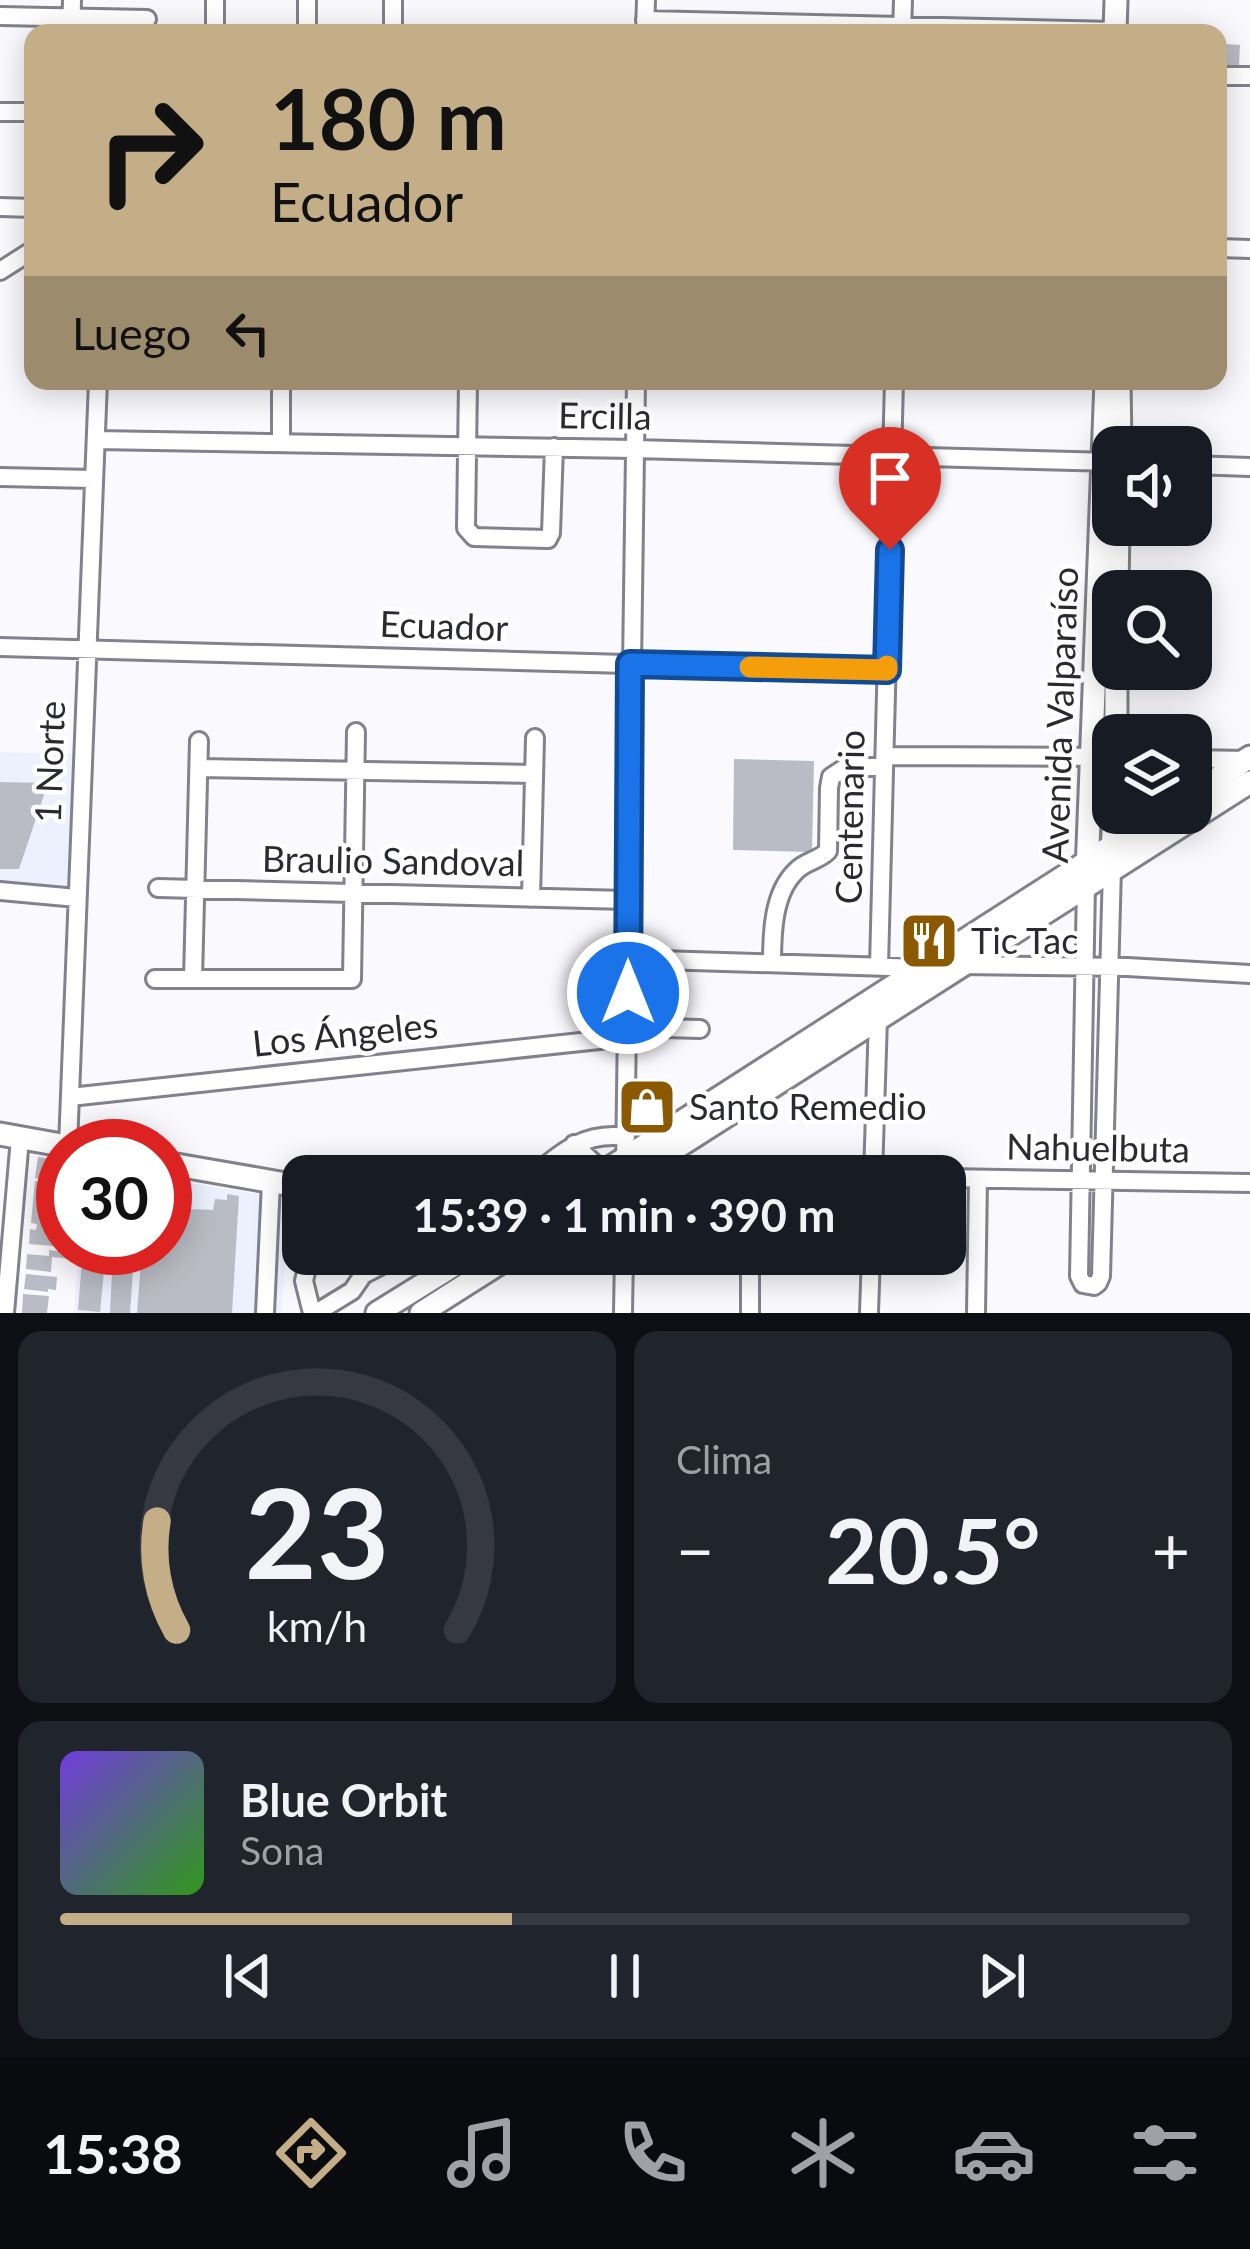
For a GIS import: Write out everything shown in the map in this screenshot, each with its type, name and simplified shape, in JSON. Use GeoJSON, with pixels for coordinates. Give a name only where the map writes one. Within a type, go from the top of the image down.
{"type":"FeatureCollection","features":[{"type":"Feature","properties":{"kind":"main road","name":"Avenida Valparaíso"},"geometry":{"type":"LineString","coordinates":[[1107,390],[1110,426]]}},
{"type":"Feature","properties":{"kind":"main road","name":"Avenida Valparaíso"},"geometry":{"type":"LineString","coordinates":[[1116,426],[1120,390]]}},
{"type":"Feature","properties":{"kind":"main road","name":"Avenida Valparaíso"},"geometry":{"type":"LineString","coordinates":[[1103,714],[1109,546]]}},
{"type":"Feature","properties":{"kind":"main road"},"geometry":{"type":"LineString","coordinates":[[1212,784],[1249,766]]}},
{"type":"Feature","properties":{"kind":"main road"},"geometry":{"type":"LineString","coordinates":[[639,1155],[921,968],[1087,873],[1249,766]]}},
{"type":"Feature","properties":{"kind":"main road","name":"Avenida Valparaíso"},"geometry":{"type":"LineString","coordinates":[[1087,873],[1092,834]]}},
{"type":"Feature","properties":{"kind":"main road","name":"Avenida Valparaíso"},"geometry":{"type":"LineString","coordinates":[[1112,857],[1113,834]]}},
{"type":"Feature","properties":{"kind":"main road"},"geometry":{"type":"LineString","coordinates":[[1112,857],[1139,834]]}},
{"type":"Feature","properties":{"kind":"main road"},"geometry":{"type":"LineString","coordinates":[[661,1155],[960,965],[1087,873]]}},
{"type":"Feature","properties":{"kind":"main road"},"geometry":{"type":"LineString","coordinates":[[192,1168],[282,1184]]}},
{"type":"Feature","properties":{"kind":"main road"},"geometry":{"type":"LineString","coordinates":[[377,1313],[438,1275]]}},
{"type":"Feature","properties":{"kind":"main road"},"geometry":{"type":"LineString","coordinates":[[421,1313],[481,1275]]}},
{"type":"Feature","properties":{"kind":"street"},"geometry":{"type":"LineString","coordinates":[[0,16],[147,19]]}},
{"type":"Feature","properties":{"kind":"street","name":"1 Norte"},"geometry":{"type":"LineString","coordinates":[[69,1119],[98,390]]}},
{"type":"Feature","properties":{"kind":"street"},"geometry":{"type":"LineString","coordinates":[[280,390],[281,442]]}},
{"type":"Feature","properties":{"kind":"street"},"geometry":{"type":"LineString","coordinates":[[468,390],[469,534],[548,539],[554,447]]}},
{"type":"Feature","properties":{"kind":"street"},"geometry":{"type":"LineString","coordinates":[[622,1155],[636,390]]}},
{"type":"Feature","properties":{"kind":"street","name":"Centenario"},"geometry":{"type":"LineString","coordinates":[[880,966],[894,390]]}},
{"type":"Feature","properties":{"kind":"street","name":"Ercilla"},"geometry":{"type":"LineString","coordinates":[[96,440],[1092,457]]}},
{"type":"Feature","properties":{"kind":"street"},"geometry":{"type":"LineString","coordinates":[[1212,466],[1250,467]]}},
{"type":"Feature","properties":{"kind":"street"},"geometry":{"type":"LineString","coordinates":[[0,477],[93,478]]}},
{"type":"Feature","properties":{"kind":"street","name":"Ecuador"},"geometry":{"type":"LineString","coordinates":[[0,646],[887,670]]}},
{"type":"Feature","properties":{"kind":"street"},"geometry":{"type":"LineString","coordinates":[[155,979],[352,979],[356,732]]}},
{"type":"Feature","properties":{"kind":"street"},"geometry":{"type":"LineString","coordinates":[[531,898],[535,738]]}},
{"type":"Feature","properties":{"kind":"street"},"geometry":{"type":"LineString","coordinates":[[193,979],[199,741]]}},
{"type":"Feature","properties":{"kind":"street"},"geometry":{"type":"LineString","coordinates":[[772,963],[775,923],[786,884],[802,866],[828,851],[831,777],[846,767],[885,761],[1092,757]]}},
{"type":"Feature","properties":{"kind":"street"},"geometry":{"type":"LineString","coordinates":[[1212,762],[1249,766]]}},
{"type":"Feature","properties":{"kind":"street"},"geometry":{"type":"LineString","coordinates":[[199,768],[534,774]]}},
{"type":"Feature","properties":{"kind":"street","name":"Avenida Valparaíso"},"geometry":{"type":"LineString","coordinates":[[1087,873],[1078,1276],[1090,1286],[1101,1276],[1112,857]]}},
{"type":"Feature","properties":{"kind":"street","name":"Braulio Sandoval"},"geometry":{"type":"LineString","coordinates":[[158,888],[627,900]]}},
{"type":"Feature","properties":{"kind":"street"},"geometry":{"type":"LineString","coordinates":[[0,891],[77,898]]}},
{"type":"Feature","properties":{"kind":"street"},"geometry":{"type":"LineString","coordinates":[[628,959],[921,968]]}},
{"type":"Feature","properties":{"kind":"street"},"geometry":{"type":"LineString","coordinates":[[960,965],[1250,974]]}},
{"type":"Feature","properties":{"kind":"street"},"geometry":{"type":"LineString","coordinates":[[874,1155],[878,1018]]}},
{"type":"Feature","properties":{"kind":"street","name":"Los Ángeles"},"geometry":{"type":"LineString","coordinates":[[70,1097],[627,1032],[700,1029]]}},
{"type":"Feature","properties":{"kind":"street"},"geometry":{"type":"LineString","coordinates":[[560,1155],[574,1144],[605,1135],[615,1155]]}},
{"type":"Feature","properties":{"kind":"street"},"geometry":{"type":"LineString","coordinates":[[4,1313],[10,1136]]}},
{"type":"Feature","properties":{"kind":"street"},"geometry":{"type":"LineString","coordinates":[[574,1144],[596,1155]]}},
{"type":"Feature","properties":{"kind":"street","name":"Nahuelbuta"},"geometry":{"type":"LineString","coordinates":[[966,1179],[1250,1184]]}},
{"type":"Feature","properties":{"kind":"street"},"geometry":{"type":"LineString","coordinates":[[976,1313],[978,1179]]}},
{"type":"Feature","properties":{"kind":"street"},"geometry":{"type":"LineString","coordinates":[[246,1313],[265,1307],[271,1182]]}},
{"type":"Feature","properties":{"kind":"street"},"geometry":{"type":"LineString","coordinates":[[305,1275],[314,1313],[352,1291],[363,1275]]}},
{"type":"Feature","properties":{"kind":"street"},"geometry":{"type":"LineString","coordinates":[[623,1313],[624,1275]]}},
{"type":"Feature","properties":{"kind":"street"},"geometry":{"type":"LineString","coordinates":[[750,1275],[750,1313]]}},
{"type":"Feature","properties":{"kind":"street"},"geometry":{"type":"LineString","coordinates":[[869,1313],[870,1275]]}},
{"type":"Feature","properties":{"kind":"shaded area"},"geometry":{"type":"Polygon","coordinates":[[[0,752],[85,754],[79,887],[0,884],[0,752]]]}},
{"type":"Feature","properties":{"kind":"shaded area"},"geometry":{"type":"Polygon","coordinates":[[[192,1183],[282,1198],[281,1313],[74,1313],[77,1275],[192,1275],[192,1183]]]}},
{"type":"Feature","properties":{"kind":"building"},"geometry":{"type":"Polygon","coordinates":[[[1227,44],[1240,45],[1239,65],[1227,65],[1227,44]]]}},
{"type":"Feature","properties":{"kind":"building"},"geometry":{"type":"Polygon","coordinates":[[[734,759],[814,761],[812,852],[733,850],[734,759]]]}},
{"type":"Feature","properties":{"kind":"building"},"geometry":{"type":"Polygon","coordinates":[[[0,782],[48,783],[19,869],[0,869],[0,782]]]}},
{"type":"Feature","properties":{"kind":"building"},"geometry":{"type":"Polygon","coordinates":[[[35,1181],[36,1224],[31,1223],[35,1181]]]}},
{"type":"Feature","properties":{"kind":"building"},"geometry":{"type":"Polygon","coordinates":[[[227,1194],[239,1196],[232,1313],[137,1313],[140,1275],[192,1275],[192,1209],[213,1210],[215,1199],[227,1200],[227,1194]]]}},
{"type":"Feature","properties":{"kind":"building"},"geometry":{"type":"Polygon","coordinates":[[[30,1229],[36,1230],[36,1245],[29,1244],[30,1229]]]}},
{"type":"Feature","properties":{"kind":"building"},"geometry":{"type":"Polygon","coordinates":[[[27,1254],[36,1255],[36,1270],[26,1269],[27,1254]]]}},
{"type":"Feature","properties":{"kind":"building"},"geometry":{"type":"Polygon","coordinates":[[[26,1274],[57,1277],[56,1290],[24,1289],[26,1274]]]}},
{"type":"Feature","properties":{"kind":"building"},"geometry":{"type":"Polygon","coordinates":[[[81,1275],[104,1275],[100,1312],[78,1310],[81,1275]]]}},
{"type":"Feature","properties":{"kind":"building"},"geometry":{"type":"Polygon","coordinates":[[[112,1275],[133,1275],[130,1313],[110,1313],[112,1275]]]}},
{"type":"Feature","properties":{"kind":"building"},"geometry":{"type":"Polygon","coordinates":[[[23,1294],[49,1296],[47,1313],[22,1313],[23,1294]]]}},
{"type":"Feature","properties":{"kind":"slow traffic"},"geometry":{"type":"LineString","coordinates":[[750,667],[887,670],[887,666]]}},
{"type":"Feature","properties":{"kind":"place","name":"Tic Tac"},"geometry":{"type":"Point","coordinates":[929,941]}},
{"type":"Feature","properties":{"kind":"place","name":"Santo Remedio"},"geometry":{"type":"Point","coordinates":[647,1107]}},
{"type":"Feature","properties":{"kind":"route"},"geometry":{"type":"LineString","coordinates":[[628,993],[630,664],[887,670],[890,550]]}}]}
